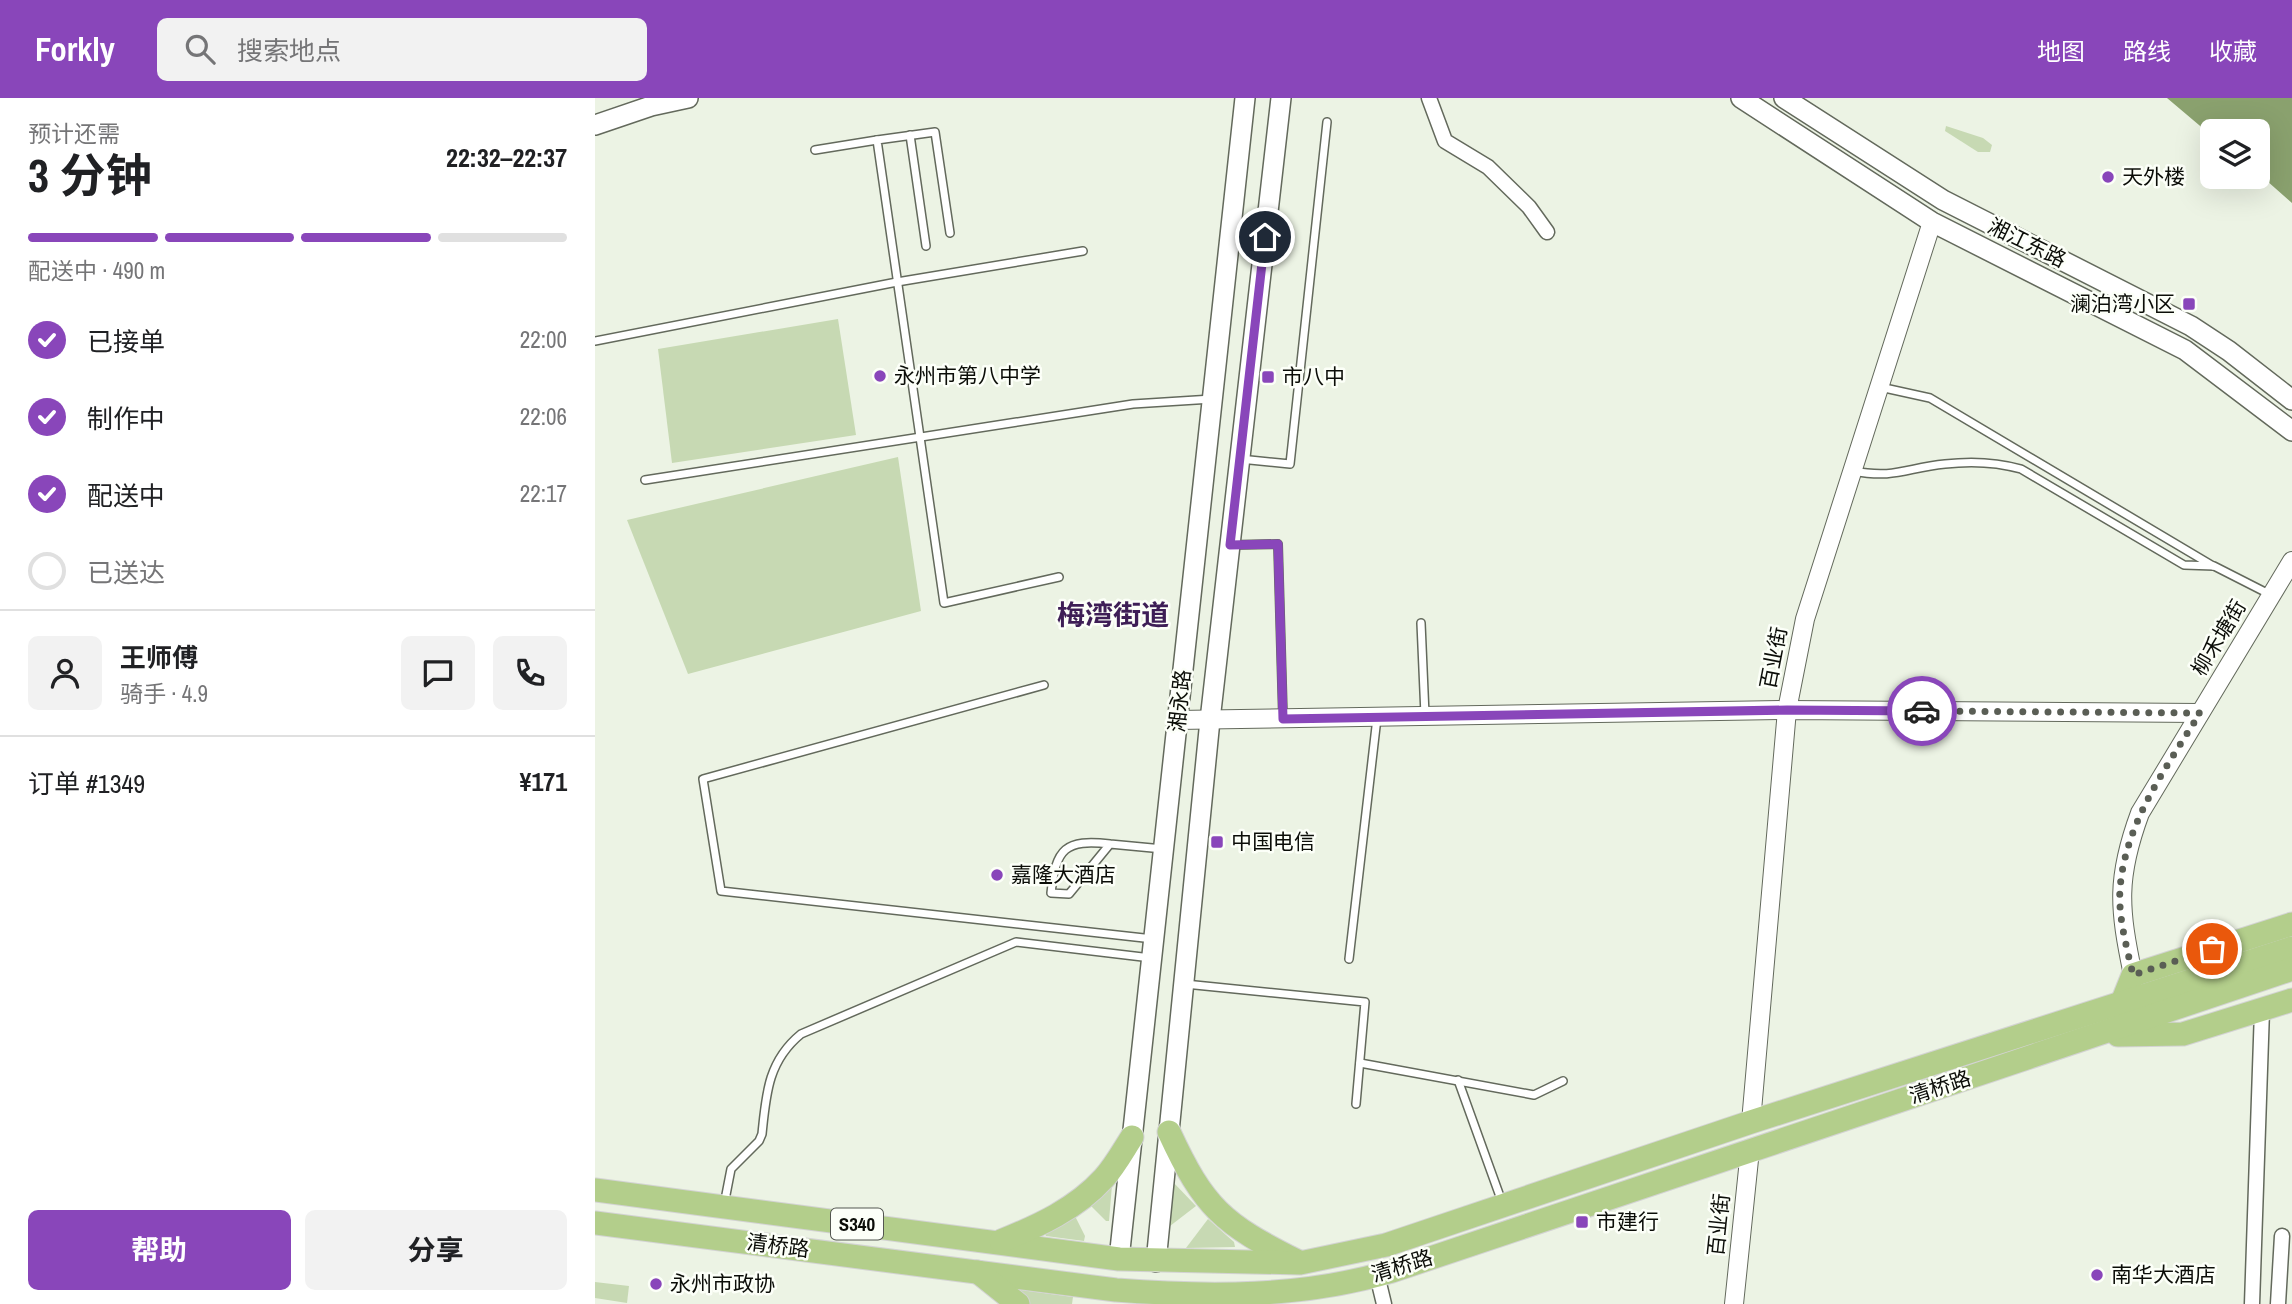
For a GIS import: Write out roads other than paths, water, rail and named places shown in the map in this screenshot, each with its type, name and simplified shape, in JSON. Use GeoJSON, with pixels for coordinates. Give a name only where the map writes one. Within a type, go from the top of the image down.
{"type":"FeatureCollection","features":[{"type":"Feature","properties":{"kind":"main road"},"geometry":{"type":"LineString","coordinates":[[595,125],[650,106],[688,98]]}},
{"type":"Feature","properties":{"kind":"main road","name":"湘永路"},"geometry":{"type":"LineString","coordinates":[[1152,1298],[1210,720],[1281,98]]}},
{"type":"Feature","properties":{"kind":"main road","name":"湘江东路"},"geometry":{"type":"LineString","coordinates":[[1741,98],[1932,222],[2185,350],[2255,400],[2292,431]]}},
{"type":"Feature","properties":{"kind":"main road","name":"湘江东路"},"geometry":{"type":"LineString","coordinates":[[1784,98],[1952,205],[2191,326],[2229,351],[2292,400]]}},
{"type":"Feature","properties":{"kind":"main road","name":"湘永路"},"geometry":{"type":"LineString","coordinates":[[1115,1297],[1244,100]]}},
{"type":"Feature","properties":{"kind":"main road"},"geometry":{"type":"LineString","coordinates":[[2121,1005],[2133,975],[2292,924]]}},
{"type":"Feature","properties":{"kind":"main road","name":"清桥路"},"geometry":{"type":"LineString","coordinates":[[595,1190],[1119,1259],[1156,1262],[1293,1263],[1386,1245],[1751,1122],[2292,948]]}},
{"type":"Feature","properties":{"kind":"main road","name":"清桥路"},"geometry":{"type":"LineString","coordinates":[[595,1223],[980,1272],[1115,1297],[1287,1292],[1377,1275],[2292,969]]}},
{"type":"Feature","properties":{"kind":"main road"},"geometry":{"type":"LineString","coordinates":[[2098,1036],[2183,1034],[2292,1000]]}},
{"type":"Feature","properties":{"kind":"main road"},"geometry":{"type":"LineString","coordinates":[[1169,1132],[1191,1179],[1217,1213],[1293,1263],[1287,1292],[1260,1304]]}},
{"type":"Feature","properties":{"kind":"main road"},"geometry":{"type":"LineString","coordinates":[[1018,1304],[980,1272],[993,1242],[1047,1223],[1104,1178],[1132,1137]]}},
{"type":"Feature","properties":{"kind":"street"},"geometry":{"type":"LineString","coordinates":[[1429,98],[1445,141],[1488,167],[1529,207],[1547,232]]}},
{"type":"Feature","properties":{"kind":"street","name":"百业街"},"geometry":{"type":"LineString","coordinates":[[1751,1122],[1787,710],[1805,619],[1932,222]]}},
{"type":"Feature","properties":{"kind":"street","name":"柳禾塘街"},"geometry":{"type":"LineString","coordinates":[[2133,975],[2120,891],[2126,851],[2140,813],[2292,561]]}},
{"type":"Feature","properties":{"kind":"street"},"geometry":{"type":"LineString","coordinates":[[1178,720],[1787,710],[2200,713]]}},
{"type":"Feature","properties":{"kind":"street"},"geometry":{"type":"LineString","coordinates":[[2252,1304],[2262,1010]]}},
{"type":"Feature","properties":{"kind":"street","name":"百业街"},"geometry":{"type":"LineString","coordinates":[[1734,1304],[1749,1150]]}},
{"type":"Feature","properties":{"kind":"street"},"geometry":{"type":"LineString","coordinates":[[2278,1304],[2282,1236]]}},
{"type":"Feature","properties":{"kind":"street"},"geometry":{"type":"LineString","coordinates":[[1377,1275],[1384,1304]]}},
{"type":"Feature","properties":{"kind":"lane"},"geometry":{"type":"LineString","coordinates":[[1240,459],[1290,464],[1327,122]]}},
{"type":"Feature","properties":{"kind":"lane"},"geometry":{"type":"LineString","coordinates":[[814,150],[935,132],[950,233]]}},
{"type":"Feature","properties":{"kind":"lane"},"geometry":{"type":"LineString","coordinates":[[911,135],[926,246]]}},
{"type":"Feature","properties":{"kind":"lane"},"geometry":{"type":"LineString","coordinates":[[877,141],[944,603],[1059,577]]}},
{"type":"Feature","properties":{"kind":"lane"},"geometry":{"type":"LineString","coordinates":[[595,341],[897,282],[1083,251]]}},
{"type":"Feature","properties":{"kind":"lane"},"geometry":{"type":"LineString","coordinates":[[1879,387],[1930,398],[2214,566],[2271,595]]}},
{"type":"Feature","properties":{"kind":"lane"},"geometry":{"type":"LineString","coordinates":[[645,480],[1133,404],[1213,399]]}},
{"type":"Feature","properties":{"kind":"lane"},"geometry":{"type":"LineString","coordinates":[[1853,471],[1881,476],[1942,464],[2000,463],[2021,469],[2183,565],[2214,566]]}},
{"type":"Feature","properties":{"kind":"lane"},"geometry":{"type":"LineString","coordinates":[[1230,545],[1278,544],[1283,719]]}},
{"type":"Feature","properties":{"kind":"lane"},"geometry":{"type":"LineString","coordinates":[[1420,623],[1425,716]]}},
{"type":"Feature","properties":{"kind":"lane"},"geometry":{"type":"LineString","coordinates":[[1044,685],[703,779],[721,891],[1153,949]]}},
{"type":"Feature","properties":{"kind":"lane"},"geometry":{"type":"LineString","coordinates":[[1349,959],[1377,717]]}},
{"type":"Feature","properties":{"kind":"lane"},"geometry":{"type":"LineString","coordinates":[[1110,844],[1069,894],[1051,893],[1057,858],[1075,843],[1110,844],[1164,849]]}},
{"type":"Feature","properties":{"kind":"lane"},"geometry":{"type":"LineString","coordinates":[[724,1207],[731,1169],[759,1141],[762,1134],[771,1071],[790,1043],[801,1034],[1016,942],[1153,949]]}},
{"type":"Feature","properties":{"kind":"lane"},"geometry":{"type":"LineString","coordinates":[[1184,984],[1365,1002],[1356,1104]]}},
{"type":"Feature","properties":{"kind":"lane"},"geometry":{"type":"LineString","coordinates":[[1360,1063],[1534,1095],[1563,1081]]}},
{"type":"Feature","properties":{"kind":"lane"},"geometry":{"type":"LineString","coordinates":[[1458,1080],[1503,1205]]}},
{"type":"Feature","properties":{"kind":"place","name":"天外楼"},"geometry":{"type":"Point","coordinates":[2108,177]}},
{"type":"Feature","properties":{"kind":"place","name":"澜泊湾小区"},"geometry":{"type":"Point","coordinates":[2189,304]}},
{"type":"Feature","properties":{"kind":"place","name":"永州市第八中学"},"geometry":{"type":"Point","coordinates":[880,376]}},
{"type":"Feature","properties":{"kind":"place","name":"市八中"},"geometry":{"type":"Point","coordinates":[1268,377]}},
{"type":"Feature","properties":{"kind":"place","name":"中国电信"},"geometry":{"type":"Point","coordinates":[1217,842]}},
{"type":"Feature","properties":{"kind":"place","name":"嘉隆大酒店"},"geometry":{"type":"Point","coordinates":[997,875]}},
{"type":"Feature","properties":{"kind":"place","name":"市建行"},"geometry":{"type":"Point","coordinates":[1582,1222]}},
{"type":"Feature","properties":{"kind":"place","name":"南华大酒店"},"geometry":{"type":"Point","coordinates":[2097,1275]}},
{"type":"Feature","properties":{"kind":"place","name":"永州市政协"},"geometry":{"type":"Point","coordinates":[656,1284]}},
{"type":"Feature","properties":{"kind":"district","name":"梅湾街道"},"geometry":{"type":"Point","coordinates":[1113,615]}}]}
